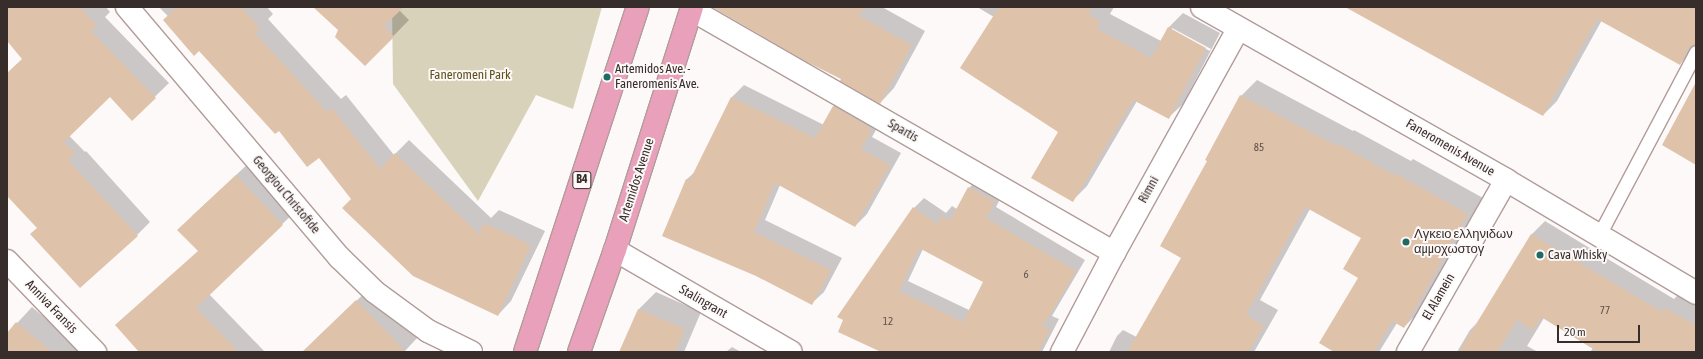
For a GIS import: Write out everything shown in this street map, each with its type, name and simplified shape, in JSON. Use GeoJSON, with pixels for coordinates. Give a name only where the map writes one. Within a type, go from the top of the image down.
{"type":"FeatureCollection","features":[{"type":"Feature","properties":{"kind":"main road","name":"B4"},"geometry":{"type":"LineString","coordinates":[[525,352],[638,7]]}},
{"type":"Feature","properties":{"kind":"main road","name":"Artemidos Avenue"},"geometry":{"type":"LineString","coordinates":[[579,352],[615,250],[692,8]]}},
{"type":"Feature","properties":{"kind":"street","name":"Georgiou Christofide"},"geometry":{"type":"LineString","coordinates":[[127,7],[339,257],[375,292],[428,331],[471,352]]}},
{"type":"Feature","properties":{"kind":"street","name":"Faneromenis Avenue"},"geometry":{"type":"LineString","coordinates":[[1202,7],[1238,29],[1506,180],[1696,293]]}},
{"type":"Feature","properties":{"kind":"street","name":"Spartis"},"geometry":{"type":"LineString","coordinates":[[692,8],[1114,253]]}},
{"type":"Feature","properties":{"kind":"street","name":"Rimni"},"geometry":{"type":"LineString","coordinates":[[1062,352],[1114,253],[1238,29]]}},
{"type":"Feature","properties":{"kind":"street","name":"El Alamein"},"geometry":{"type":"LineString","coordinates":[[1408,352],[1506,180]]}},
{"type":"Feature","properties":{"kind":"street","name":"Stalingrant"},"geometry":{"type":"LineString","coordinates":[[615,250],[791,352]]}},
{"type":"Feature","properties":{"kind":"street","name":"Anniva Fransis"},"geometry":{"type":"LineString","coordinates":[[7,261],[95,352]]}},
{"type":"Feature","properties":{"kind":"lane"},"geometry":{"type":"LineString","coordinates":[[1600,235],[1696,52]]}},
{"type":"Feature","properties":{"kind":"green space","name":"Faneromeni Park"},"geometry":{"type":"Polygon","coordinates":[[[392,7],[602,7],[573,109],[536,95],[478,201],[393,84],[392,7]]]}},
{"type":"Feature","properties":{"kind":"building"},"geometry":{"type":"Polygon","coordinates":[[[7,7],[80,7],[97,26],[91,31],[156,98],[132,121],[110,97],[64,142],[75,153],[68,160],[138,236],[80,288],[30,234],[37,228],[7,196],[7,73],[22,59],[7,41],[7,7]]]}},
{"type":"Feature","properties":{"kind":"building"},"geometry":{"type":"Polygon","coordinates":[[[177,7],[241,7],[260,28],[255,33],[327,112],[332,108],[380,169],[395,153],[479,234],[484,223],[531,245],[498,316],[413,276],[342,208],[351,199],[319,158],[307,167],[279,131],[275,134],[199,51],[194,56],[163,20],[177,7]]]}},
{"type":"Feature","properties":{"kind":"building"},"geometry":{"type":"Polygon","coordinates":[[[313,7],[404,7],[384,26],[394,37],[365,66],[335,37],[338,30],[313,7]]]}},
{"type":"Feature","properties":{"kind":"building"},"geometry":{"type":"Polygon","coordinates":[[[712,7],[864,7],[859,16],[912,45],[880,104],[840,81],[841,79],[807,62],[712,7]]]}},
{"type":"Feature","properties":{"kind":"building"},"geometry":{"type":"Polygon","coordinates":[[[999,7],[1093,7],[1089,15],[1100,21],[1097,29],[1151,58],[1168,27],[1206,48],[1169,119],[1133,100],[1073,202],[1031,178],[1058,132],[960,68],[999,7]]]}},
{"type":"Feature","properties":{"kind":"building"},"geometry":{"type":"Polygon","coordinates":[[[1345,7],[1696,7],[1696,44],[1689,48],[1680,65],[1597,19],[1543,116],[1345,7]]]}},
{"type":"Feature","properties":{"kind":"building"},"geometry":{"type":"Polygon","coordinates":[[[1696,82],[1696,165],[1662,145],[1696,82]]]}},
{"type":"Feature","properties":{"kind":"building"},"geometry":{"type":"Polygon","coordinates":[[[1240,95],[1337,146],[1338,144],[1396,176],[1397,174],[1468,214],[1404,328],[1392,321],[1374,352],[1334,352],[1319,343],[1358,278],[1343,269],[1361,238],[1305,207],[1246,315],[1264,326],[1248,352],[1127,352],[1181,258],[1160,246],[1207,161],[1205,160],[1240,95]]]}},
{"type":"Feature","properties":{"kind":"building"},"geometry":{"type":"Polygon","coordinates":[[[731,97],[815,138],[833,106],[868,126],[867,128],[871,131],[861,149],[890,165],[855,227],[775,183],[754,232],[831,270],[812,305],[756,276],[662,236],[686,179],[690,180],[731,97]]]}},
{"type":"Feature","properties":{"kind":"building"},"geometry":{"type":"Polygon","coordinates":[[[236,175],[283,225],[196,308],[239,352],[139,352],[115,325],[198,251],[177,230],[236,175]]]}},
{"type":"Feature","properties":{"kind":"building"},"geometry":{"type":"Polygon","coordinates":[[[968,187],[995,202],[986,218],[1076,271],[1043,326],[1050,330],[1038,352],[881,352],[838,332],[843,320],[837,317],[913,207],[937,224],[941,216],[950,221],[968,187]],[[919,248],[899,291],[963,322],[983,282],[919,248]]]}},
{"type":"Feature","properties":{"kind":"building"},"geometry":{"type":"Polygon","coordinates":[[[1531,234],[1662,312],[1664,308],[1696,325],[1696,352],[1598,352],[1541,317],[1533,330],[1517,320],[1497,352],[1459,352],[1531,234]]]}},
{"type":"Feature","properties":{"kind":"building"},"geometry":{"type":"Polygon","coordinates":[[[356,300],[406,352],[302,352],[356,300]]]}},
{"type":"Feature","properties":{"kind":"building"},"geometry":{"type":"Polygon","coordinates":[[[638,309],[685,329],[675,352],[619,352],[638,309]]]}},
{"type":"Feature","properties":{"kind":"building"},"geometry":{"type":"Polygon","coordinates":[[[16,322],[52,352],[7,352],[7,333],[16,322]]]}},
{"type":"Feature","properties":{"kind":"place","name":"Artemidos Ave. - Faneromenis Ave."},"geometry":{"type":"Point","coordinates":[607,77]}},
{"type":"Feature","properties":{"kind":"place","name":"Λγκειο ελληνιδων αμμοχωστογ"},"geometry":{"type":"Point","coordinates":[1406,242]}},
{"type":"Feature","properties":{"kind":"place","name":"Cava Whisky"},"geometry":{"type":"Point","coordinates":[1540,255]}}]}
